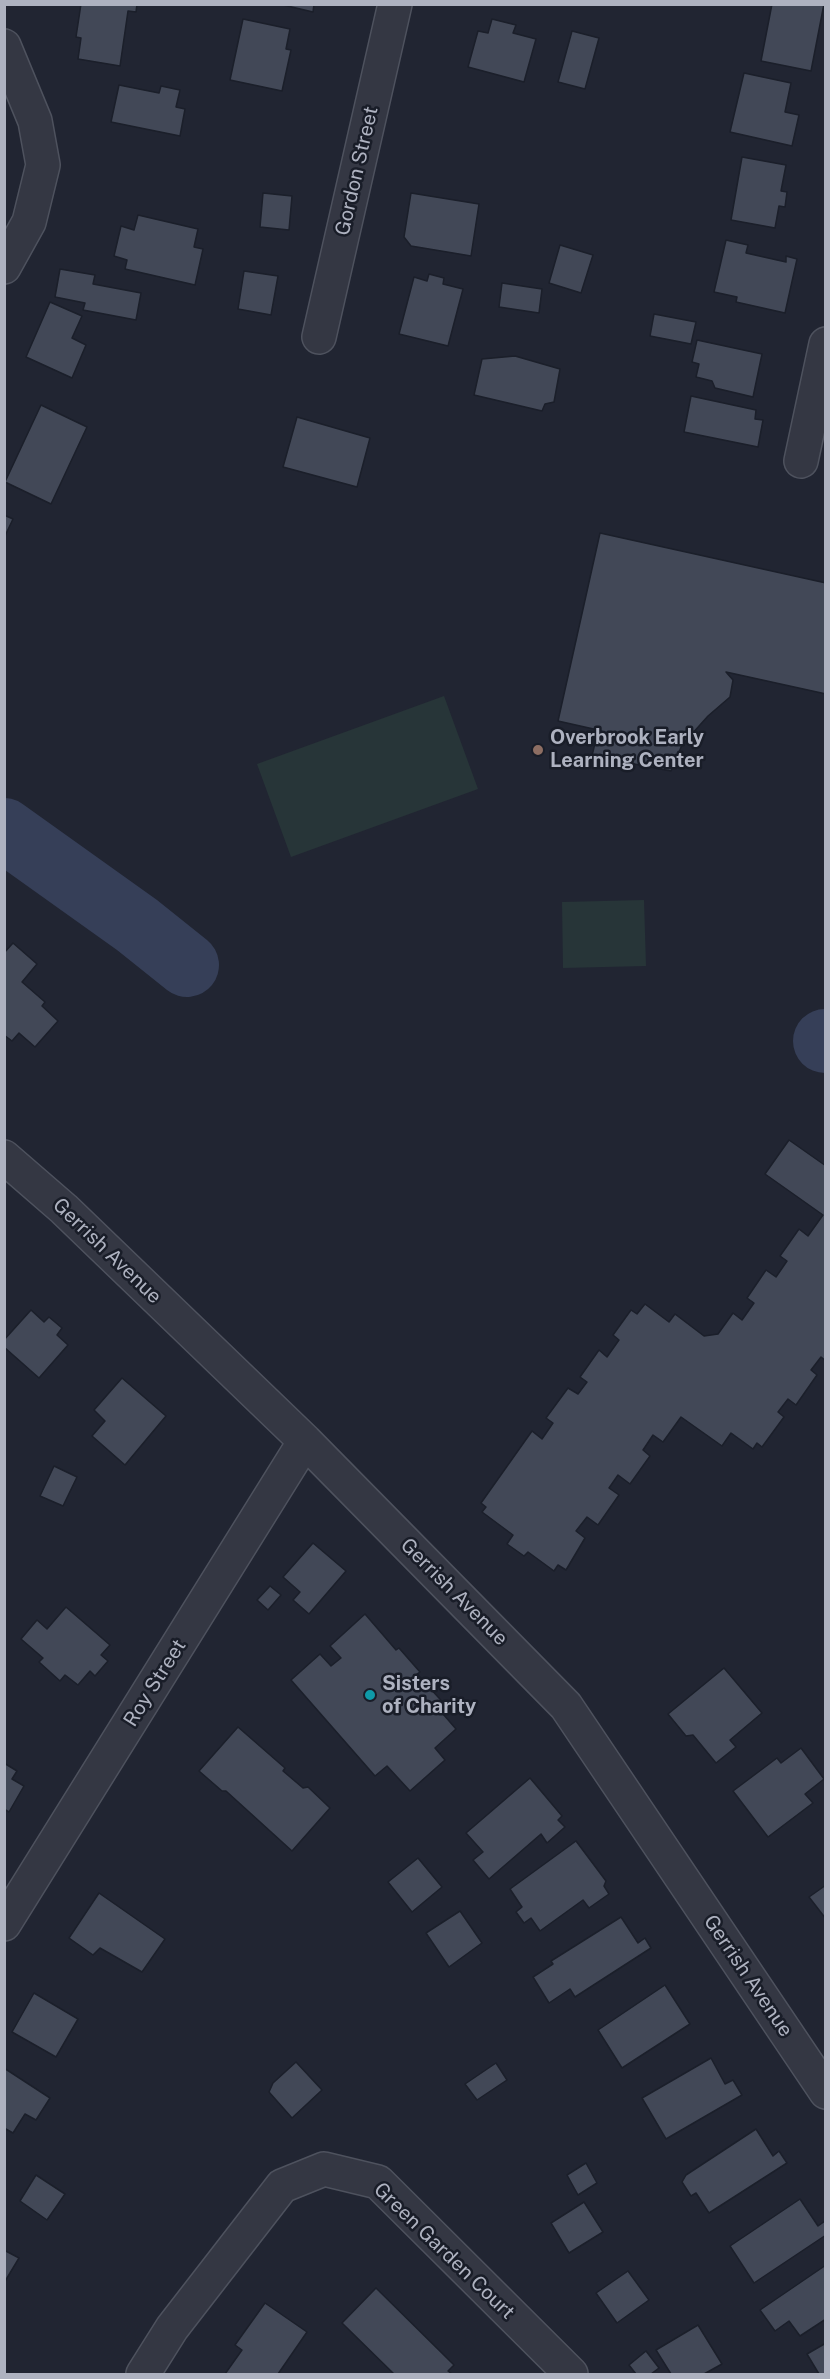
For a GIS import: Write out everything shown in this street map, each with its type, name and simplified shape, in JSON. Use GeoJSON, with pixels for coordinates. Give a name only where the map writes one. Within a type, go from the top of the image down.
{"type":"FeatureCollection","features":[{"type":"Feature","properties":{"kind":"street","name":"Gordon Street"},"geometry":{"type":"LineString","coordinates":[[318,338],[395,4]]}},
{"type":"Feature","properties":{"kind":"street"},"geometry":{"type":"LineString","coordinates":[[4,46],[35,121],[43,165],[29,222],[4,267]]}},
{"type":"Feature","properties":{"kind":"street"},"geometry":{"type":"LineString","coordinates":[[801,461],[825,344]]}},
{"type":"Feature","properties":{"kind":"street","name":"Gerrish Avenue"},"geometry":{"type":"LineString","coordinates":[[4,1157],[64,1209],[305,1441],[567,1706],[825,2092]]}},
{"type":"Feature","properties":{"kind":"street","name":"Roy Street"},"geometry":{"type":"LineString","coordinates":[[4,1924],[305,1441]]}},
{"type":"Feature","properties":{"kind":"street","name":"Green Garden Court"},"geometry":{"type":"LineString","coordinates":[[143,2374],[172,2328],[282,2186],[324,2169],[378,2182],[570,2374]]}},
{"type":"Feature","properties":{"kind":"shaded area"},"geometry":{"type":"Polygon","coordinates":[[[444,696],[478,789],[291,857],[257,764],[444,696]]]}},
{"type":"Feature","properties":{"kind":"shaded area"},"geometry":{"type":"Polygon","coordinates":[[[644,900],[646,966],[563,968],[562,902],[644,900]]]}},
{"type":"Feature","properties":{"kind":"building"},"geometry":{"type":"Polygon","coordinates":[[[81,4],[137,4],[136,12],[128,11],[120,66],[78,59],[81,38],[76,37],[81,4]]]}},
{"type":"Feature","properties":{"kind":"building"},"geometry":{"type":"Polygon","coordinates":[[[279,4],[314,4],[313,12],[279,4]]]}},
{"type":"Feature","properties":{"kind":"building"},"geometry":{"type":"Polygon","coordinates":[[[772,4],[824,4],[811,71],[761,61],[772,4]]]}},
{"type":"Feature","properties":{"kind":"building"},"geometry":{"type":"Polygon","coordinates":[[[243,19],[290,29],[286,49],[291,50],[282,91],[230,80],[243,19]]]}},
{"type":"Feature","properties":{"kind":"building"},"geometry":{"type":"Polygon","coordinates":[[[492,19],[516,25],[513,33],[536,39],[524,82],[468,67],[478,31],[488,33],[492,19]]]}},
{"type":"Feature","properties":{"kind":"building"},"geometry":{"type":"Polygon","coordinates":[[[572,31],[599,38],[585,89],[558,82],[572,31]]]}},
{"type":"Feature","properties":{"kind":"building"},"geometry":{"type":"Polygon","coordinates":[[[744,73],[791,83],[785,112],[799,115],[792,146],[730,132],[744,73]]]}},
{"type":"Feature","properties":{"kind":"building"},"geometry":{"type":"Polygon","coordinates":[[[119,85],[159,93],[161,86],[180,90],[176,107],[185,109],[180,136],[111,122],[119,85]]]}},
{"type":"Feature","properties":{"kind":"building"},"geometry":{"type":"Polygon","coordinates":[[[742,157],[786,165],[781,191],[787,192],[785,207],[779,206],[775,228],[731,220],[742,157]]]}},
{"type":"Feature","properties":{"kind":"building"},"geometry":{"type":"Polygon","coordinates":[[[263,193],[292,196],[289,230],[260,227],[263,193]]]}},
{"type":"Feature","properties":{"kind":"building"},"geometry":{"type":"Polygon","coordinates":[[[411,193],[479,204],[471,256],[411,246],[404,237],[411,193]]]}},
{"type":"Feature","properties":{"kind":"building"},"geometry":{"type":"Polygon","coordinates":[[[138,215],[198,229],[194,247],[203,249],[195,285],[125,269],[127,260],[114,256],[121,226],[134,230],[138,215]]]}},
{"type":"Feature","properties":{"kind":"building"},"geometry":{"type":"Polygon","coordinates":[[[726,240],[748,245],[746,253],[786,262],[786,256],[797,259],[785,313],[736,302],[737,297],[714,292],[726,240]]]}},
{"type":"Feature","properties":{"kind":"building"},"geometry":{"type":"Polygon","coordinates":[[[560,245],[593,255],[581,293],[549,283],[560,245]]]}},
{"type":"Feature","properties":{"kind":"building"},"geometry":{"type":"Polygon","coordinates":[[[60,269],[95,275],[93,284],[141,293],[136,320],[83,310],[85,303],[55,297],[60,269]]]}},
{"type":"Feature","properties":{"kind":"building"},"geometry":{"type":"Polygon","coordinates":[[[244,271],[278,276],[271,315],[238,309],[244,271]]]}},
{"type":"Feature","properties":{"kind":"building"},"geometry":{"type":"Polygon","coordinates":[[[429,274],[444,278],[443,284],[463,289],[448,346],[399,334],[414,277],[427,281],[429,274]]]}},
{"type":"Feature","properties":{"kind":"building"},"geometry":{"type":"Polygon","coordinates":[[[502,283],[542,289],[539,313],[499,307],[502,283]]]}},
{"type":"Feature","properties":{"kind":"building"},"geometry":{"type":"Polygon","coordinates":[[[50,302],[82,316],[72,338],[86,345],[72,378],[26,357],[50,302]]]}},
{"type":"Feature","properties":{"kind":"building"},"geometry":{"type":"Polygon","coordinates":[[[654,314],[696,322],[691,344],[650,336],[654,314]]]}},
{"type":"Feature","properties":{"kind":"building"},"geometry":{"type":"Polygon","coordinates":[[[697,340],[762,354],[753,397],[715,388],[712,381],[696,377],[699,364],[692,362],[697,340]]]}},
{"type":"Feature","properties":{"kind":"building"},"geometry":{"type":"Polygon","coordinates":[[[515,356],[560,369],[554,402],[545,404],[542,411],[474,395],[482,359],[515,356]]]}},
{"type":"Feature","properties":{"kind":"building"},"geometry":{"type":"Polygon","coordinates":[[[691,396],[756,410],[755,419],[763,420],[758,447],[684,432],[691,396]]]}},
{"type":"Feature","properties":{"kind":"building"},"geometry":{"type":"Polygon","coordinates":[[[41,405],[87,427],[51,504],[5,482],[41,405]]]}},
{"type":"Feature","properties":{"kind":"building"},"geometry":{"type":"Polygon","coordinates":[[[297,417],[370,438],[357,487],[283,467],[297,417]]]}},
{"type":"Feature","properties":{"kind":"building"},"geometry":{"type":"Polygon","coordinates":[[[4,515],[13,519],[4,538],[4,515]]]}},
{"type":"Feature","properties":{"kind":"building"},"geometry":{"type":"Polygon","coordinates":[[[600,533],[826,583],[826,694],[726,672],[733,680],[730,697],[708,716],[682,745],[671,771],[592,756],[598,730],[558,721],[600,533]]]}},
{"type":"Feature","properties":{"kind":"building"},"geometry":{"type":"Polygon","coordinates":[[[13,943],[37,964],[22,982],[45,1002],[42,1006],[58,1021],[35,1047],[19,1033],[12,1041],[4,1035],[4,953],[13,943]]]}},
{"type":"Feature","properties":{"kind":"building"},"geometry":{"type":"Polygon","coordinates":[[[789,1140],[826,1166],[826,1361],[821,1357],[811,1370],[817,1375],[796,1405],[788,1399],[778,1412],[784,1417],[762,1447],[757,1443],[753,1449],[731,1433],[722,1446],[681,1417],[663,1442],[653,1435],[643,1450],[650,1456],[630,1484],[618,1475],[609,1488],[619,1495],[598,1525],[587,1517],[576,1531],[585,1538],[566,1570],[558,1565],[554,1571],[528,1552],[524,1556],[507,1544],[513,1535],[482,1512],[486,1507],[481,1503],[532,1431],[542,1439],[553,1423],[546,1418],[568,1388],[578,1394],[587,1382],[580,1377],[599,1350],[607,1357],[619,1340],[613,1335],[631,1310],[637,1314],[645,1304],[669,1322],[675,1314],[704,1336],[718,1334],[733,1313],[742,1320],[754,1303],[747,1298],[766,1270],[776,1277],[787,1261],[780,1256],[799,1229],[808,1236],[823,1215],[765,1174],[789,1140]]]}},
{"type":"Feature","properties":{"kind":"building"},"geometry":{"type":"Polygon","coordinates":[[[31,1310],[44,1322],[49,1317],[62,1328],[57,1335],[68,1345],[39,1378],[4,1347],[4,1340],[31,1310]]]}},
{"type":"Feature","properties":{"kind":"building"},"geometry":{"type":"Polygon","coordinates":[[[122,1378],[166,1416],[125,1465],[92,1436],[105,1421],[94,1410],[122,1378]]]}},
{"type":"Feature","properties":{"kind":"building"},"geometry":{"type":"Polygon","coordinates":[[[54,1466],[77,1477],[63,1506],[40,1496],[54,1466]]]}},
{"type":"Feature","properties":{"kind":"building"},"geometry":{"type":"Polygon","coordinates":[[[313,1543],[346,1571],[309,1614],[293,1600],[300,1592],[283,1577],[313,1543]]]}},
{"type":"Feature","properties":{"kind":"building"},"geometry":{"type":"Polygon","coordinates":[[[270,1586],[281,1595],[268,1610],[257,1600],[270,1586]]]}},
{"type":"Feature","properties":{"kind":"building"},"geometry":{"type":"Polygon","coordinates":[[[66,1607],[110,1645],[101,1655],[108,1661],[95,1676],[90,1671],[78,1685],[65,1675],[60,1681],[39,1662],[43,1658],[21,1639],[37,1620],[47,1629],[66,1607]]]}},
{"type":"Feature","properties":{"kind":"building","name":"Sisters of Charity"},"geometry":{"type":"Polygon","coordinates":[[[365,1614],[396,1650],[399,1648],[420,1672],[417,1674],[449,1709],[443,1714],[456,1729],[435,1748],[445,1760],[410,1791],[387,1766],[375,1776],[291,1680],[320,1654],[331,1666],[341,1658],[330,1646],[365,1614]]]}},
{"type":"Feature","properties":{"kind":"building"},"geometry":{"type":"Polygon","coordinates":[[[724,1668],[762,1713],[730,1740],[736,1747],[716,1763],[693,1735],[686,1736],[668,1714],[724,1668]]]}},
{"type":"Feature","properties":{"kind":"building"},"geometry":{"type":"Polygon","coordinates":[[[238,1727],[285,1768],[283,1771],[303,1788],[308,1787],[330,1808],[292,1851],[226,1791],[222,1791],[199,1771],[238,1727]]]}},
{"type":"Feature","properties":{"kind":"building"},"geometry":{"type":"Polygon","coordinates":[[[801,1748],[824,1779],[805,1794],[813,1803],[768,1837],[733,1791],[777,1758],[781,1763],[801,1748]]]}},
{"type":"Feature","properties":{"kind":"building"},"geometry":{"type":"Polygon","coordinates":[[[4,1763],[17,1771],[12,1779],[24,1786],[9,1812],[4,1809],[4,1763]]]}},
{"type":"Feature","properties":{"kind":"building"},"geometry":{"type":"Polygon","coordinates":[[[530,1778],[562,1816],[558,1820],[565,1827],[547,1843],[541,1834],[489,1879],[473,1860],[483,1852],[466,1833],[530,1778]]]}},
{"type":"Feature","properties":{"kind":"building"},"geometry":{"type":"Polygon","coordinates":[[[576,1841],[606,1881],[604,1886],[609,1894],[589,1908],[583,1900],[540,1931],[531,1918],[524,1923],[516,1912],[522,1907],[510,1889],[576,1841]]]}},
{"type":"Feature","properties":{"kind":"building"},"geometry":{"type":"Polygon","coordinates":[[[418,1858],[442,1887],[412,1912],[388,1882],[418,1858]]]}},
{"type":"Feature","properties":{"kind":"building"},"geometry":{"type":"Polygon","coordinates":[[[826,1885],[826,1919],[809,1897],[826,1885]]]}},
{"type":"Feature","properties":{"kind":"building"},"geometry":{"type":"Polygon","coordinates":[[[99,1893],[165,1939],[142,1972],[100,1948],[93,1955],[69,1938],[99,1893]]]}},
{"type":"Feature","properties":{"kind":"building"},"geometry":{"type":"Polygon","coordinates":[[[460,1911],[482,1943],[449,1967],[426,1933],[460,1911]]]}},
{"type":"Feature","properties":{"kind":"building"},"geometry":{"type":"Polygon","coordinates":[[[621,1917],[638,1943],[645,1938],[651,1948],[575,1997],[570,1989],[549,2003],[533,1977],[553,1964],[551,1961],[621,1917]]]}},
{"type":"Feature","properties":{"kind":"building"},"geometry":{"type":"Polygon","coordinates":[[[665,1985],[690,2024],[622,2068],[598,2030],[665,1985]]]}},
{"type":"Feature","properties":{"kind":"building"},"geometry":{"type":"Polygon","coordinates":[[[34,1993],[78,2019],[56,2057],[12,2032],[34,1993]]]}},
{"type":"Feature","properties":{"kind":"building"},"geometry":{"type":"Polygon","coordinates":[[[711,2058],[725,2084],[733,2080],[742,2095],[666,2139],[642,2098],[711,2058]]]}},
{"type":"Feature","properties":{"kind":"building"},"geometry":{"type":"Polygon","coordinates":[[[296,2062],[322,2090],[292,2118],[269,2092],[273,2083],[296,2062]]]}},
{"type":"Feature","properties":{"kind":"building"},"geometry":{"type":"Polygon","coordinates":[[[496,2063],[507,2080],[477,2100],[465,2084],[496,2063]]]}},
{"type":"Feature","properties":{"kind":"building"},"geometry":{"type":"Polygon","coordinates":[[[4,2068],[50,2098],[36,2120],[25,2114],[13,2133],[4,2128],[4,2068]]]}},
{"type":"Feature","properties":{"kind":"building"},"geometry":{"type":"Polygon","coordinates":[[[756,2129],[773,2156],[779,2151],[787,2163],[709,2213],[696,2193],[691,2196],[682,2182],[686,2175],[756,2129]]]}},
{"type":"Feature","properties":{"kind":"building"},"geometry":{"type":"Polygon","coordinates":[[[586,2163],[597,2183],[578,2195],[567,2175],[586,2163]]]}},
{"type":"Feature","properties":{"kind":"building"},"geometry":{"type":"Polygon","coordinates":[[[36,2175],[65,2194],[47,2220],[20,2201],[36,2175]]]}},
{"type":"Feature","properties":{"kind":"building"},"geometry":{"type":"Polygon","coordinates":[[[800,2199],[818,2226],[825,2221],[826,2235],[754,2283],[730,2246],[800,2199]]]}},
{"type":"Feature","properties":{"kind":"building"},"geometry":{"type":"Polygon","coordinates":[[[584,2202],[603,2232],[569,2253],[551,2223],[584,2202]]]}},
{"type":"Feature","properties":{"kind":"building"},"geometry":{"type":"Polygon","coordinates":[[[4,2250],[19,2258],[4,2283],[4,2250]]]}},
{"type":"Feature","properties":{"kind":"building"},"geometry":{"type":"Polygon","coordinates":[[[826,2265],[826,2319],[800,2336],[789,2321],[775,2331],[760,2310],[826,2265]]]}},
{"type":"Feature","properties":{"kind":"building"},"geometry":{"type":"Polygon","coordinates":[[[628,2271],[649,2300],[617,2323],[596,2293],[628,2271]]]}},
{"type":"Feature","properties":{"kind":"building"},"geometry":{"type":"Polygon","coordinates":[[[376,2288],[454,2365],[448,2371],[452,2374],[394,2374],[342,2323],[376,2288]]]}},
{"type":"Feature","properties":{"kind":"building"},"geometry":{"type":"Polygon","coordinates":[[[265,2303],[307,2332],[278,2374],[225,2374],[242,2350],[235,2345],[265,2303]]]}},
{"type":"Feature","properties":{"kind":"building"},"geometry":{"type":"Polygon","coordinates":[[[698,2325],[722,2364],[704,2374],[671,2374],[656,2350],[698,2325]]]}},
{"type":"Feature","properties":{"kind":"building"},"geometry":{"type":"Polygon","coordinates":[[[826,2343],[826,2374],[819,2374],[807,2354],[826,2343]]]}},
{"type":"Feature","properties":{"kind":"building"},"geometry":{"type":"Polygon","coordinates":[[[646,2351],[659,2368],[651,2374],[636,2374],[629,2365],[646,2351]]]}},
{"type":"Feature","properties":{"kind":"waterway"},"geometry":{"type":"LineString","coordinates":[[4,830],[137,925],[187,965]]}},
{"type":"Feature","properties":{"kind":"place","name":"Overbrook Early Learning Center"},"geometry":{"type":"Point","coordinates":[538,750]}},
{"type":"Feature","properties":{"kind":"place","name":"Sisters of Charity"},"geometry":{"type":"Point","coordinates":[370,1695]}}]}
